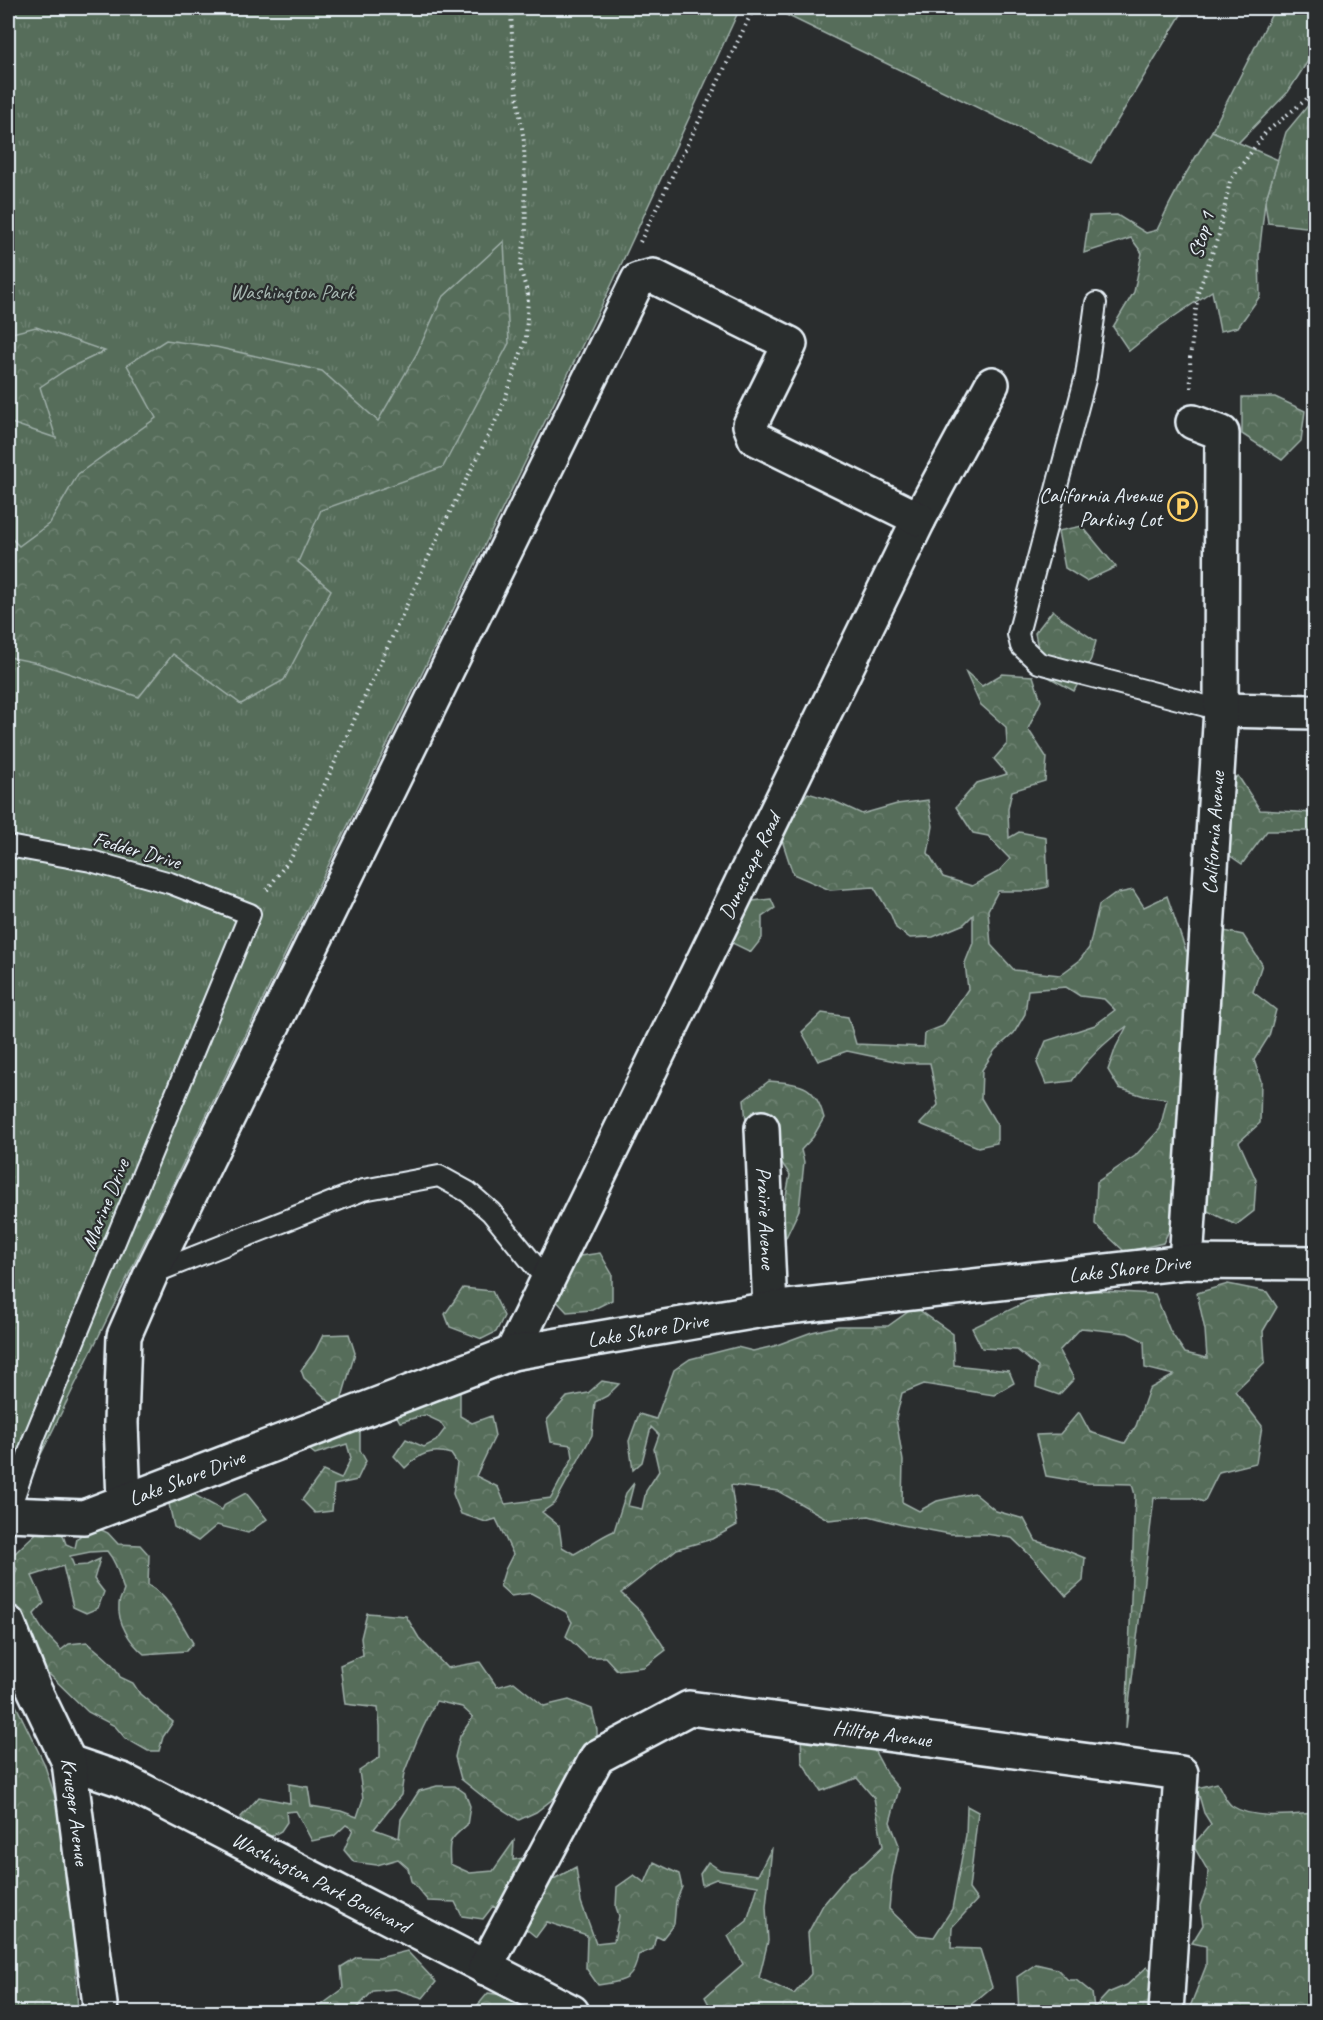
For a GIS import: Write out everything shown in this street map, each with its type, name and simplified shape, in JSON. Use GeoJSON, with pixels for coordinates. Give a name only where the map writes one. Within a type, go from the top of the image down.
{"type":"FeatureCollection","features":[{"type":"Feature","properties":{"kind":"street"},"geometry":{"type":"LineString","coordinates":[[124,1502],[121,1423],[124,1336],[151,1274],[639,280],[653,276],[790,344],[750,425],[755,438],[919,519]]}},
{"type":"Feature","properties":{"kind":"street","name":"Dunescape Road"},"geometry":{"type":"LineString","coordinates":[[512,1353],[919,519],[992,384]]}},
{"type":"Feature","properties":{"kind":"street","name":"California Avenue"},"geometry":{"type":"LineString","coordinates":[[1186,1262],[1221,710],[1222,433],[1193,422]]}},
{"type":"Feature","properties":{"kind":"street"},"geometry":{"type":"LineString","coordinates":[[1221,710],[1316,712]]}},
{"type":"Feature","properties":{"kind":"street","name":"Prairie Avenue"},"geometry":{"type":"LineString","coordinates":[[762,1128],[770,1309]]}},
{"type":"Feature","properties":{"kind":"street","name":"Lake Shore Drive"},"geometry":{"type":"LineString","coordinates":[[8,1514],[84,1517],[512,1353],[770,1309],[1186,1262],[1316,1263]]}},
{"type":"Feature","properties":{"kind":"street","name":"Krueger Avenue"},"geometry":{"type":"LineString","coordinates":[[8,1623],[34,1689],[69,1762],[101,2013]]}},
{"type":"Feature","properties":{"kind":"street","name":"Hilltop Avenue"},"geometry":{"type":"LineString","coordinates":[[485,1968],[597,1757],[689,1707],[1181,1773],[1166,2013]]}},
{"type":"Feature","properties":{"kind":"street","name":"Washington Park Boulevard"},"geometry":{"type":"LineString","coordinates":[[69,1762],[122,1780],[572,2013]]}},
{"type":"Feature","properties":{"kind":"lane"},"geometry":{"type":"LineString","coordinates":[[1096,303],[1086,376],[1018,634],[1021,646],[1039,663],[1221,710]]}},
{"type":"Feature","properties":{"kind":"lane","name":"Fedder Drive"},"geometry":{"type":"LineString","coordinates":[[8,846],[91,861],[170,883],[250,914]]}},
{"type":"Feature","properties":{"kind":"lane","name":"Marine Drive"},"geometry":{"type":"LineString","coordinates":[[8,1514],[34,1438],[250,914]]}},
{"type":"Feature","properties":{"kind":"lane"},"geometry":{"type":"LineString","coordinates":[[151,1274],[363,1190],[439,1176],[468,1192],[490,1212],[548,1282]]}},
{"type":"Feature","properties":{"kind":"path"},"geometry":{"type":"LineString","coordinates":[[250,914],[292,856],[441,530],[501,410],[526,339],[528,295],[520,268],[526,232],[524,142],[513,67],[511,8]]}},
{"type":"Feature","properties":{"kind":"path"},"geometry":{"type":"LineString","coordinates":[[639,280],[636,252],[754,8]]}},
{"type":"Feature","properties":{"kind":"path","name":"Stop 1"},"geometry":{"type":"LineString","coordinates":[[1193,422],[1190,358],[1198,293],[1219,234],[1230,181],[1265,133],[1316,89]]}},
{"type":"Feature","properties":{"kind":"green space","name":"Washington Park"},"geometry":{"type":"Polygon","coordinates":[[[8,8],[740,8],[612,284],[8,1522],[8,8]]]}},
{"type":"Feature","properties":{"kind":"green space"},"geometry":{"type":"Polygon","coordinates":[[[772,8],[1185,8],[1092,163],[772,8]]]}},
{"type":"Feature","properties":{"kind":"green space"},"geometry":{"type":"Polygon","coordinates":[[[1275,8],[1315,8],[1315,50],[1288,92],[1238,143],[1212,131],[1275,8]]]}},
{"type":"Feature","properties":{"kind":"green space"},"geometry":{"type":"Polygon","coordinates":[[[1315,97],[1315,228],[1268,223],[1265,202],[1286,132],[1315,97]]]}},
{"type":"Feature","properties":{"kind":"green space"},"geometry":{"type":"Polygon","coordinates":[[[1212,131],[1278,160],[1265,202],[1259,255],[1260,296],[1238,327],[1220,331],[1212,291],[1160,326],[1129,351],[1113,327],[1134,292],[1142,253],[1131,238],[1084,253],[1089,216],[1117,215],[1146,233],[1157,230],[1169,204],[1212,131]]]}},
{"type":"Feature","properties":{"kind":"green space"},"geometry":{"type":"Polygon","coordinates":[[[504,241],[509,343],[443,467],[321,510],[298,562],[331,590],[284,680],[241,704],[173,654],[139,697],[38,663],[8,657],[8,535],[19,546],[50,523],[78,474],[156,418],[127,365],[166,340],[216,347],[322,371],[378,421],[417,353],[442,298],[504,241]]]}},
{"type":"Feature","properties":{"kind":"green space"},"geometry":{"type":"Polygon","coordinates":[[[36,327],[105,351],[67,369],[40,387],[56,438],[8,422],[8,334],[36,327]]]}},
{"type":"Feature","properties":{"kind":"green space"},"geometry":{"type":"Polygon","coordinates":[[[1242,397],[1275,397],[1305,411],[1301,441],[1282,460],[1242,434],[1242,397]]]}},
{"type":"Feature","properties":{"kind":"green space"},"geometry":{"type":"Polygon","coordinates":[[[1082,526],[1116,567],[1086,581],[1065,568],[1058,531],[1082,526]]]}},
{"type":"Feature","properties":{"kind":"green space"},"geometry":{"type":"Polygon","coordinates":[[[1053,610],[1061,618],[1096,641],[1091,659],[1074,691],[1043,674],[1035,633],[1053,610]]]}},
{"type":"Feature","properties":{"kind":"green space"},"geometry":{"type":"Polygon","coordinates":[[[965,671],[982,686],[1002,674],[1033,676],[1041,701],[1028,729],[1047,758],[1045,781],[1012,791],[1008,809],[1009,838],[1019,832],[1046,837],[1048,887],[1030,891],[998,891],[988,910],[991,945],[1014,970],[1060,975],[1079,961],[1089,948],[1099,905],[1114,894],[1133,890],[1144,907],[1167,896],[1186,951],[1215,929],[1243,935],[1262,964],[1253,992],[1276,1010],[1269,1036],[1254,1060],[1261,1081],[1260,1123],[1239,1142],[1256,1180],[1254,1211],[1236,1225],[1206,1210],[1175,1218],[1163,1243],[1125,1252],[1095,1224],[1097,1182],[1135,1156],[1160,1129],[1167,1099],[1144,1096],[1119,1088],[1108,1070],[1127,1026],[1097,1051],[1072,1081],[1046,1084],[1037,1063],[1046,1041],[1095,1025],[1115,1010],[1104,999],[1080,996],[1066,987],[1028,990],[1025,1014],[1014,1033],[995,1050],[982,1070],[981,1098],[997,1125],[997,1143],[978,1147],[920,1124],[938,1105],[930,1063],[904,1063],[847,1051],[818,1061],[802,1032],[822,1013],[848,1017],[856,1044],[924,1047],[925,1033],[943,1026],[968,989],[965,963],[973,943],[973,915],[964,924],[933,937],[910,938],[896,928],[874,887],[830,890],[793,874],[782,840],[788,817],[808,793],[834,801],[862,814],[897,804],[928,800],[933,826],[928,853],[943,877],[972,886],[998,872],[1010,859],[988,836],[973,833],[956,807],[977,783],[1007,774],[994,759],[1007,744],[1006,727],[980,704],[965,671]]]}},
{"type":"Feature","properties":{"kind":"green space"},"geometry":{"type":"Polygon","coordinates":[[[1238,776],[1260,810],[1315,813],[1315,831],[1267,831],[1242,864],[1203,837],[1199,799],[1238,776]]]}},
{"type":"Feature","properties":{"kind":"green space"},"geometry":{"type":"Polygon","coordinates":[[[771,899],[775,908],[762,917],[762,938],[751,952],[728,941],[737,922],[752,901],[771,899]]]}},
{"type":"Feature","properties":{"kind":"green space"},"geometry":{"type":"Polygon","coordinates":[[[769,1081],[805,1087],[816,1098],[824,1118],[813,1137],[801,1150],[804,1162],[799,1210],[781,1248],[784,1206],[790,1175],[782,1163],[755,1153],[747,1132],[744,1100],[769,1081]]]}},
{"type":"Feature","properties":{"kind":"green space"},"geometry":{"type":"Polygon","coordinates":[[[600,1253],[612,1274],[612,1300],[592,1310],[567,1312],[553,1297],[573,1257],[600,1253]]]}},
{"type":"Feature","properties":{"kind":"green space"},"geometry":{"type":"Polygon","coordinates":[[[1228,1284],[1267,1292],[1277,1307],[1263,1331],[1265,1362],[1235,1391],[1262,1426],[1256,1463],[1219,1472],[1204,1502],[1192,1498],[1154,1498],[1126,1729],[1135,1495],[1132,1484],[1088,1483],[1046,1476],[1036,1435],[1060,1434],[1079,1412],[1090,1432],[1125,1443],[1136,1426],[1149,1389],[1174,1375],[1145,1368],[1144,1341],[1128,1333],[1081,1328],[1059,1351],[1074,1379],[1059,1395],[1036,1387],[1038,1367],[1017,1350],[982,1348],[972,1328],[1026,1302],[1065,1289],[1155,1294],[1170,1331],[1185,1353],[1207,1358],[1205,1330],[1197,1293],[1228,1284]]]}},
{"type":"Feature","properties":{"kind":"green space"},"geometry":{"type":"Polygon","coordinates":[[[463,1288],[492,1291],[504,1316],[496,1332],[482,1339],[450,1327],[445,1314],[463,1288]]]}},
{"type":"Feature","properties":{"kind":"green space"},"geometry":{"type":"Polygon","coordinates":[[[915,1307],[953,1334],[954,1365],[1009,1371],[1014,1383],[994,1395],[924,1384],[902,1393],[896,1418],[903,1461],[902,1502],[919,1511],[937,1501],[974,1493],[996,1511],[1024,1519],[1036,1541],[1085,1558],[1083,1581],[1066,1596],[1012,1538],[986,1534],[950,1534],[869,1516],[829,1520],[778,1491],[731,1485],[737,1525],[712,1539],[677,1549],[621,1593],[641,1612],[666,1650],[644,1667],[617,1670],[605,1657],[588,1657],[566,1636],[572,1622],[566,1612],[531,1593],[511,1596],[500,1586],[513,1554],[496,1519],[486,1522],[461,1514],[453,1494],[457,1463],[451,1454],[431,1452],[415,1459],[405,1468],[394,1456],[406,1439],[424,1447],[436,1441],[445,1429],[440,1422],[425,1415],[400,1422],[394,1411],[416,1399],[427,1403],[439,1386],[460,1386],[460,1416],[472,1423],[491,1416],[495,1436],[476,1476],[498,1487],[505,1504],[551,1498],[573,1457],[571,1445],[551,1442],[547,1420],[567,1397],[588,1393],[602,1381],[619,1384],[607,1396],[595,1402],[592,1435],[555,1503],[542,1512],[559,1526],[562,1547],[574,1554],[614,1531],[626,1493],[634,1483],[628,1506],[642,1509],[646,1491],[659,1471],[654,1449],[659,1435],[651,1427],[642,1462],[633,1470],[629,1441],[639,1414],[656,1419],[674,1370],[690,1359],[737,1347],[753,1351],[838,1326],[888,1326],[915,1307]]]}},
{"type":"Feature","properties":{"kind":"green space"},"geometry":{"type":"Polygon","coordinates":[[[349,1334],[355,1353],[340,1404],[360,1424],[360,1450],[366,1461],[357,1480],[334,1485],[332,1511],[315,1513],[302,1500],[323,1471],[341,1479],[351,1458],[347,1444],[315,1454],[301,1443],[334,1406],[304,1378],[301,1370],[323,1335],[349,1334]]]}},
{"type":"Feature","properties":{"kind":"green space"},"geometry":{"type":"Polygon","coordinates":[[[246,1493],[267,1519],[248,1533],[217,1525],[198,1541],[174,1527],[169,1504],[193,1494],[222,1510],[225,1504],[246,1493]]]}},
{"type":"Feature","properties":{"kind":"green space"},"geometry":{"type":"Polygon","coordinates":[[[91,1525],[108,1533],[118,1544],[140,1545],[149,1555],[148,1585],[168,1603],[193,1643],[186,1651],[144,1654],[139,1650],[130,1639],[120,1619],[119,1602],[124,1590],[107,1551],[70,1556],[74,1566],[87,1565],[100,1559],[94,1579],[104,1592],[98,1608],[86,1613],[73,1607],[63,1566],[32,1576],[44,1603],[34,1614],[42,1630],[61,1650],[69,1644],[87,1642],[110,1662],[120,1677],[133,1683],[140,1694],[173,1722],[163,1737],[159,1751],[148,1751],[125,1738],[115,1726],[88,1712],[50,1675],[24,1674],[10,1621],[9,1608],[12,1582],[17,1569],[8,1560],[43,1528],[61,1530],[66,1544],[75,1548],[77,1539],[91,1525]]]}},
{"type":"Feature","properties":{"kind":"green space"},"geometry":{"type":"Polygon","coordinates":[[[367,1613],[406,1616],[419,1638],[447,1668],[480,1662],[497,1687],[514,1682],[544,1706],[569,1700],[592,1709],[597,1730],[597,1745],[569,1765],[585,1774],[536,1812],[519,1820],[486,1799],[461,1779],[455,1757],[460,1736],[473,1717],[462,1707],[436,1701],[404,1773],[401,1795],[374,1829],[399,1838],[401,1819],[419,1791],[437,1786],[455,1786],[465,1793],[470,1806],[467,1825],[451,1841],[450,1864],[470,1873],[493,1871],[514,1841],[513,1860],[533,1856],[537,1888],[576,1867],[581,1902],[596,1943],[614,1941],[619,1916],[616,1907],[617,1887],[634,1875],[645,1883],[654,1862],[679,1874],[682,1887],[676,1901],[674,1924],[662,1939],[656,1936],[653,1949],[638,1955],[630,1976],[613,1983],[598,1985],[586,1968],[587,1935],[547,1922],[536,1937],[493,1906],[483,1919],[462,1916],[455,1902],[428,1901],[411,1881],[408,1868],[398,1859],[377,1865],[354,1862],[344,1850],[353,1829],[346,1825],[334,1836],[312,1841],[296,1811],[286,1812],[287,1822],[281,1831],[259,1843],[240,1818],[259,1797],[290,1803],[289,1784],[308,1787],[311,1806],[341,1811],[357,1817],[363,1799],[359,1771],[380,1757],[378,1708],[345,1704],[340,1665],[363,1655],[361,1638],[367,1613]]]}},
{"type":"Feature","properties":{"kind":"green space"},"geometry":{"type":"Polygon","coordinates":[[[8,1689],[44,1763],[56,1800],[63,1838],[73,1926],[78,2012],[8,2012],[8,1689]]]}},
{"type":"Feature","properties":{"kind":"green space"},"geometry":{"type":"Polygon","coordinates":[[[801,1735],[831,1736],[874,1750],[888,1776],[899,1789],[890,1822],[899,1845],[892,1877],[889,1909],[916,1935],[934,1937],[952,1909],[966,1835],[967,1806],[978,1812],[969,1889],[977,1900],[952,1927],[951,1948],[980,1949],[992,1987],[962,2012],[819,2012],[816,2006],[801,2012],[713,2012],[705,1997],[743,1964],[728,1936],[747,1921],[758,1886],[716,1879],[702,1885],[700,1874],[708,1862],[720,1870],[758,1875],[772,1847],[766,1907],[768,1941],[759,1978],[794,1994],[811,1974],[808,1933],[823,1905],[851,1872],[863,1865],[883,1846],[874,1798],[857,1778],[821,1791],[802,1762],[801,1735]]]}},
{"type":"Feature","properties":{"kind":"green space"},"geometry":{"type":"Polygon","coordinates":[[[1217,1783],[1230,1804],[1241,1810],[1273,1816],[1315,1813],[1315,2012],[1188,2012],[1206,1966],[1206,1946],[1192,1943],[1203,1925],[1200,1906],[1207,1887],[1208,1871],[1193,1845],[1211,1824],[1204,1813],[1197,1788],[1217,1783]]]}},
{"type":"Feature","properties":{"kind":"green space"},"geometry":{"type":"Polygon","coordinates":[[[407,1951],[436,1982],[423,1998],[395,1989],[373,1991],[353,2012],[312,2012],[343,1989],[341,1967],[357,1957],[379,1958],[407,1951]]]}},
{"type":"Feature","properties":{"kind":"green space"},"geometry":{"type":"Polygon","coordinates":[[[1036,1964],[1057,1969],[1068,1980],[1076,1980],[1092,1993],[1094,2008],[1108,1993],[1127,1985],[1147,1967],[1161,1978],[1160,2012],[1019,2012],[1017,1977],[1036,1964]]]}},
{"type":"Feature","properties":{"kind":"green space"},"geometry":{"type":"Polygon","coordinates":[[[488,1993],[516,1997],[539,2012],[472,2012],[488,1993]]]}},
{"type":"Feature","properties":{"kind":"place","name":"California Avenue Parking Lot"},"geometry":{"type":"Point","coordinates":[1183,507]}}]}
